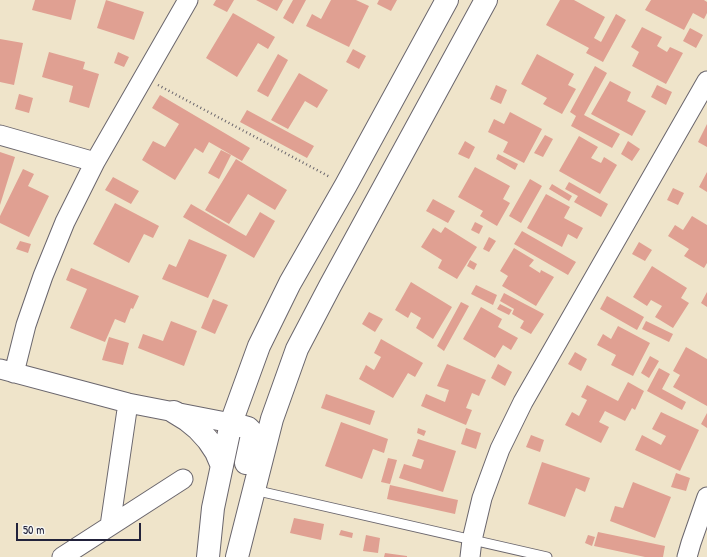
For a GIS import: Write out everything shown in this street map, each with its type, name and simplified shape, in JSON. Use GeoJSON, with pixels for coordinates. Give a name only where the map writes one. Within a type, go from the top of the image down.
{"type":"FeatureCollection","features":[{"type":"Feature","properties":{"kind":"street"},"geometry":{"type":"LineString","coordinates":[[188,0],[95,162],[65,222],[7,371],[128,403],[231,423],[248,428],[252,435],[243,476],[248,487],[254,490]]}},
{"type":"Feature","properties":{"kind":"street"},"geometry":{"type":"LineString","coordinates":[[208,557],[213,508],[231,423],[259,346],[290,283],[346,185],[447,0]]}},
{"type":"Feature","properties":{"kind":"street"},"geometry":{"type":"LineString","coordinates":[[237,557],[272,419],[297,350],[330,286],[486,0]]}},
{"type":"Feature","properties":{"kind":"street"},"geometry":{"type":"LineString","coordinates":[[471,548],[482,498],[500,449],[520,409],[707,81]]}},
{"type":"Feature","properties":{"kind":"street"},"geometry":{"type":"LineString","coordinates":[[0,135],[95,162]]}},
{"type":"Feature","properties":{"kind":"street"},"geometry":{"type":"LineString","coordinates":[[110,526],[128,403]]}},
{"type":"Feature","properties":{"kind":"street"},"geometry":{"type":"LineString","coordinates":[[174,412],[198,429],[208,440],[216,452],[222,466]]}},
{"type":"Feature","properties":{"kind":"street"},"geometry":{"type":"LineString","coordinates":[[62,557],[183,479]]}},
{"type":"Feature","properties":{"kind":"street"},"geometry":{"type":"LineString","coordinates":[[687,557],[707,496]]}},
{"type":"Feature","properties":{"kind":"lane"},"geometry":{"type":"LineString","coordinates":[[254,490],[471,548],[547,557]]}},
{"type":"Feature","properties":{"kind":"path"},"geometry":{"type":"LineString","coordinates":[[143,77],[346,185]]}},
{"type":"Feature","properties":{"kind":"building"},"geometry":{"type":"Polygon","coordinates":[[[35,0],[76,0],[71,20],[32,10],[35,0]]]}},
{"type":"Feature","properties":{"kind":"building"},"geometry":{"type":"Polygon","coordinates":[[[106,0],[144,12],[134,40],[97,28],[106,0]]]}},
{"type":"Feature","properties":{"kind":"building"},"geometry":{"type":"Polygon","coordinates":[[[216,0],[234,0],[227,12],[213,5],[216,0]]]}},
{"type":"Feature","properties":{"kind":"building"},"geometry":{"type":"Polygon","coordinates":[[[256,0],[283,0],[277,11],[256,0]]]}},
{"type":"Feature","properties":{"kind":"building"},"geometry":{"type":"Polygon","coordinates":[[[293,0],[306,0],[293,24],[283,18],[293,0]]]}},
{"type":"Feature","properties":{"kind":"building"},"geometry":{"type":"Polygon","coordinates":[[[331,0],[356,0],[369,6],[349,47],[306,26],[312,14],[321,19],[331,0]]]}},
{"type":"Feature","properties":{"kind":"building"},"geometry":{"type":"Polygon","coordinates":[[[379,0],[397,0],[391,11],[377,4],[379,0]]]}},
{"type":"Feature","properties":{"kind":"building"},"geometry":{"type":"Polygon","coordinates":[[[560,0],[574,0],[605,17],[594,38],[601,42],[616,14],[626,20],[603,62],[586,53],[589,48],[546,25],[560,0]]]}},
{"type":"Feature","properties":{"kind":"building"},"geometry":{"type":"Polygon","coordinates":[[[651,0],[704,0],[707,2],[707,13],[704,19],[693,13],[684,30],[645,10],[651,0]]]}},
{"type":"Feature","properties":{"kind":"building"},"geometry":{"type":"Polygon","coordinates":[[[233,13],[275,37],[268,49],[258,43],[237,77],[206,58],[233,13]]]}},
{"type":"Feature","properties":{"kind":"building"},"geometry":{"type":"Polygon","coordinates":[[[642,27],[662,37],[657,46],[667,52],[670,47],[683,53],[666,84],[632,66],[639,52],[631,47],[642,27]]]}},
{"type":"Feature","properties":{"kind":"building"},"geometry":{"type":"Polygon","coordinates":[[[690,28],[703,35],[696,48],[683,41],[690,28]]]}},
{"type":"Feature","properties":{"kind":"building"},"geometry":{"type":"Polygon","coordinates":[[[0,39],[23,43],[14,85],[0,82],[0,39]]]}},
{"type":"Feature","properties":{"kind":"building"},"geometry":{"type":"Polygon","coordinates":[[[353,49],[366,56],[359,69],[346,62],[353,49]]]}},
{"type":"Feature","properties":{"kind":"building"},"geometry":{"type":"Polygon","coordinates":[[[49,52],[85,62],[83,69],[99,74],[89,108],[69,102],[73,86],[42,77],[49,52]]]}},
{"type":"Feature","properties":{"kind":"building"},"geometry":{"type":"Polygon","coordinates":[[[118,52],[129,57],[124,67],[114,63],[118,52]]]}},
{"type":"Feature","properties":{"kind":"building"},"geometry":{"type":"Polygon","coordinates":[[[278,54],[288,60],[268,97],[257,91],[278,54]]]}},
{"type":"Feature","properties":{"kind":"building"},"geometry":{"type":"Polygon","coordinates":[[[537,54],[574,74],[568,85],[576,89],[562,114],[543,104],[547,98],[521,84],[537,54]]]}},
{"type":"Feature","properties":{"kind":"building"},"geometry":{"type":"Polygon","coordinates":[[[595,66],[607,73],[584,115],[620,134],[612,148],[571,126],[576,116],[570,112],[595,66]]]}},
{"type":"Feature","properties":{"kind":"building"},"geometry":{"type":"Polygon","coordinates":[[[299,73],[328,90],[317,108],[305,101],[288,129],[271,120],[299,73]]]}},
{"type":"Feature","properties":{"kind":"building"},"geometry":{"type":"Polygon","coordinates":[[[610,81],[631,92],[627,101],[646,111],[632,136],[591,114],[610,81]]]}},
{"type":"Feature","properties":{"kind":"building"},"geometry":{"type":"Polygon","coordinates":[[[496,85],[507,90],[501,104],[490,99],[496,85]]]}},
{"type":"Feature","properties":{"kind":"building"},"geometry":{"type":"Polygon","coordinates":[[[657,85],[672,92],[666,105],[651,97],[657,85]]]}},
{"type":"Feature","properties":{"kind":"building"},"geometry":{"type":"Polygon","coordinates":[[[19,94],[33,98],[29,113],[15,109],[19,94]]]}},
{"type":"Feature","properties":{"kind":"building"},"geometry":{"type":"Polygon","coordinates":[[[160,95],[250,148],[242,161],[209,142],[203,153],[195,148],[175,180],[142,160],[153,141],[165,147],[179,124],[152,108],[160,95]]]}},
{"type":"Feature","properties":{"kind":"building"},"geometry":{"type":"Polygon","coordinates":[[[247,110],[314,146],[307,158],[240,122],[247,110]]]}},
{"type":"Feature","properties":{"kind":"building"},"geometry":{"type":"Polygon","coordinates":[[[510,112],[542,129],[524,163],[503,152],[508,142],[488,132],[494,119],[504,124],[510,112]]]}},
{"type":"Feature","properties":{"kind":"building"},"geometry":{"type":"Polygon","coordinates":[[[707,124],[707,147],[698,142],[707,124]]]}},
{"type":"Feature","properties":{"kind":"building"},"geometry":{"type":"Polygon","coordinates":[[[545,135],[553,139],[543,157],[534,153],[545,135]]]}},
{"type":"Feature","properties":{"kind":"building"},"geometry":{"type":"Polygon","coordinates":[[[579,136],[598,147],[591,158],[601,163],[604,157],[617,165],[600,194],[559,171],[579,136]]]}},
{"type":"Feature","properties":{"kind":"building"},"geometry":{"type":"Polygon","coordinates":[[[465,141],[475,147],[469,159],[458,154],[465,141]]]}},
{"type":"Feature","properties":{"kind":"building"},"geometry":{"type":"Polygon","coordinates":[[[628,141],[640,149],[632,161],[621,154],[628,141]]]}},
{"type":"Feature","properties":{"kind":"building"},"geometry":{"type":"Polygon","coordinates":[[[221,150],[231,155],[219,179],[208,173],[221,150]]]}},
{"type":"Feature","properties":{"kind":"building"},"geometry":{"type":"Polygon","coordinates":[[[0,152],[15,157],[0,205],[0,152]]]}},
{"type":"Feature","properties":{"kind":"building"},"geometry":{"type":"Polygon","coordinates":[[[498,154],[518,164],[515,170],[496,159],[498,154]]]}},
{"type":"Feature","properties":{"kind":"building"},"geometry":{"type":"Polygon","coordinates":[[[236,159],[287,190],[275,210],[248,194],[229,224],[205,210],[236,159]]]}},
{"type":"Feature","properties":{"kind":"building"},"geometry":{"type":"Polygon","coordinates":[[[475,167],[510,186],[503,199],[510,203],[497,226],[480,216],[483,211],[458,197],[475,167]]]}},
{"type":"Feature","properties":{"kind":"building"},"geometry":{"type":"Polygon","coordinates":[[[23,169],[34,174],[28,186],[49,196],[29,237],[0,223],[0,216],[23,169]]]}},
{"type":"Feature","properties":{"kind":"building"},"geometry":{"type":"Polygon","coordinates":[[[707,172],[707,192],[699,187],[707,172]]]}},
{"type":"Feature","properties":{"kind":"building"},"geometry":{"type":"Polygon","coordinates":[[[113,177],[139,191],[131,204],[105,190],[113,177]]]}},
{"type":"Feature","properties":{"kind":"building"},"geometry":{"type":"Polygon","coordinates":[[[530,179],[542,186],[521,223],[509,216],[530,179]]]}},
{"type":"Feature","properties":{"kind":"building"},"geometry":{"type":"Polygon","coordinates":[[[569,182],[608,204],[601,217],[574,202],[578,196],[565,189],[569,182]]]}},
{"type":"Feature","properties":{"kind":"building"},"geometry":{"type":"Polygon","coordinates":[[[552,184],[572,196],[569,201],[549,189],[552,184]]]}},
{"type":"Feature","properties":{"kind":"building"},"geometry":{"type":"Polygon","coordinates":[[[673,188],[684,193],[678,205],[667,200],[673,188]]]}},
{"type":"Feature","properties":{"kind":"building"},"geometry":{"type":"Polygon","coordinates":[[[546,194],[570,207],[564,218],[583,228],[577,239],[568,234],[562,247],[527,228],[546,194]]]}},
{"type":"Feature","properties":{"kind":"building"},"geometry":{"type":"Polygon","coordinates":[[[433,199],[455,211],[448,223],[426,211],[433,199]]]}},
{"type":"Feature","properties":{"kind":"building"},"geometry":{"type":"Polygon","coordinates":[[[115,203],[159,226],[153,238],[144,234],[129,263],[93,244],[115,203]]]}},
{"type":"Feature","properties":{"kind":"building"},"geometry":{"type":"Polygon","coordinates":[[[191,204],[246,236],[260,212],[275,221],[254,258],[183,217],[191,204]]]}},
{"type":"Feature","properties":{"kind":"building"},"geometry":{"type":"Polygon","coordinates":[[[692,216],[707,225],[707,263],[704,268],[684,256],[689,249],[668,236],[675,225],[683,230],[692,216]]]}},
{"type":"Feature","properties":{"kind":"building"},"geometry":{"type":"Polygon","coordinates":[[[475,222],[483,226],[479,234],[471,230],[475,222]]]}},
{"type":"Feature","properties":{"kind":"building"},"geometry":{"type":"Polygon","coordinates":[[[445,227],[477,247],[457,279],[438,268],[442,260],[421,247],[433,228],[441,233],[445,227]]]}},
{"type":"Feature","properties":{"kind":"building"},"geometry":{"type":"Polygon","coordinates":[[[522,231],[576,262],[568,275],[514,244],[522,231]]]}},
{"type":"Feature","properties":{"kind":"building"},"geometry":{"type":"Polygon","coordinates":[[[489,237],[496,241],[489,252],[483,249],[489,237]]]}},
{"type":"Feature","properties":{"kind":"building"},"geometry":{"type":"Polygon","coordinates":[[[189,239],[227,255],[208,298],[162,279],[169,264],[176,267],[189,239]]]}},
{"type":"Feature","properties":{"kind":"building"},"geometry":{"type":"Polygon","coordinates":[[[20,241],[31,244],[28,253],[16,249],[20,241]]]}},
{"type":"Feature","properties":{"kind":"building"},"geometry":{"type":"Polygon","coordinates":[[[639,242],[652,250],[645,261],[632,254],[639,242]]]}},
{"type":"Feature","properties":{"kind":"building"},"geometry":{"type":"Polygon","coordinates":[[[514,248],[534,260],[529,266],[540,273],[541,270],[554,277],[536,306],[502,286],[508,276],[500,271],[514,248]]]}},
{"type":"Feature","properties":{"kind":"building"},"geometry":{"type":"Polygon","coordinates":[[[470,260],[477,264],[474,270],[467,266],[470,260]]]}},
{"type":"Feature","properties":{"kind":"building"},"geometry":{"type":"Polygon","coordinates":[[[652,266],[687,288],[681,298],[689,303],[673,328],[655,317],[662,306],[651,300],[647,306],[633,297],[652,266]]]}},
{"type":"Feature","properties":{"kind":"building"},"geometry":{"type":"Polygon","coordinates":[[[71,268],[139,296],[133,309],[131,308],[125,323],[115,319],[105,342],[70,328],[87,289],[66,280],[71,268]]]}},
{"type":"Feature","properties":{"kind":"building"},"geometry":{"type":"Polygon","coordinates":[[[411,282],[452,307],[433,339],[416,328],[421,318],[411,312],[408,318],[395,310],[411,282]]]}},
{"type":"Feature","properties":{"kind":"building"},"geometry":{"type":"Polygon","coordinates":[[[476,285],[497,295],[493,305],[471,294],[476,285]]]}},
{"type":"Feature","properties":{"kind":"building"},"geometry":{"type":"Polygon","coordinates":[[[707,292],[707,307],[701,303],[707,292]]]}},
{"type":"Feature","properties":{"kind":"building"},"geometry":{"type":"Polygon","coordinates":[[[504,293],[544,314],[531,334],[520,328],[524,321],[512,314],[514,309],[500,301],[504,293]]]}},
{"type":"Feature","properties":{"kind":"building"},"geometry":{"type":"Polygon","coordinates":[[[607,296],[644,317],[637,330],[600,309],[607,296]]]}},
{"type":"Feature","properties":{"kind":"building"},"geometry":{"type":"Polygon","coordinates":[[[213,299],[228,305],[215,334],[201,328],[213,299]]]}},
{"type":"Feature","properties":{"kind":"building"},"geometry":{"type":"Polygon","coordinates":[[[461,302],[469,306],[444,351],[437,346],[461,302]]]}},
{"type":"Feature","properties":{"kind":"building"},"geometry":{"type":"Polygon","coordinates":[[[500,304],[512,310],[509,315],[497,309],[500,304]]]}},
{"type":"Feature","properties":{"kind":"building"},"geometry":{"type":"Polygon","coordinates":[[[481,307],[502,319],[498,327],[518,338],[511,350],[503,345],[495,358],[463,339],[481,307]]]}},
{"type":"Feature","properties":{"kind":"building"},"geometry":{"type":"Polygon","coordinates":[[[369,312],[383,319],[375,332],[362,324],[369,312]]]}},
{"type":"Feature","properties":{"kind":"building"},"geometry":{"type":"Polygon","coordinates":[[[171,321],[197,331],[184,366],[138,348],[143,334],[163,341],[171,321]]]}},
{"type":"Feature","properties":{"kind":"building"},"geometry":{"type":"Polygon","coordinates":[[[646,321],[673,334],[669,342],[642,329],[646,321]]]}},
{"type":"Feature","properties":{"kind":"building"},"geometry":{"type":"Polygon","coordinates":[[[618,326],[650,343],[633,376],[611,365],[616,355],[597,345],[603,334],[611,339],[618,326]]]}},
{"type":"Feature","properties":{"kind":"building"},"geometry":{"type":"Polygon","coordinates":[[[109,337],[129,343],[123,365],[102,360],[109,337]]]}},
{"type":"Feature","properties":{"kind":"building"},"geometry":{"type":"Polygon","coordinates":[[[381,339],[423,363],[415,377],[408,373],[393,398],[359,379],[366,365],[374,370],[381,357],[374,353],[381,339]]]}},
{"type":"Feature","properties":{"kind":"building"},"geometry":{"type":"Polygon","coordinates":[[[686,347],[707,359],[707,406],[673,387],[680,375],[673,371],[686,347]]]}},
{"type":"Feature","properties":{"kind":"building"},"geometry":{"type":"Polygon","coordinates":[[[575,352],[587,359],[581,371],[568,364],[575,352]]]}},
{"type":"Feature","properties":{"kind":"building"},"geometry":{"type":"Polygon","coordinates":[[[650,356],[659,361],[649,378],[641,373],[650,356]]]}},
{"type":"Feature","properties":{"kind":"building"},"geometry":{"type":"Polygon","coordinates":[[[447,364],[486,380],[479,396],[472,393],[466,408],[472,410],[466,425],[421,406],[426,394],[445,402],[449,390],[437,386],[447,364]]]}},
{"type":"Feature","properties":{"kind":"building"},"geometry":{"type":"Polygon","coordinates":[[[498,364],[512,372],[505,386],[491,378],[498,364]]]}},
{"type":"Feature","properties":{"kind":"building"},"geometry":{"type":"Polygon","coordinates":[[[659,368],[670,374],[662,389],[686,402],[682,410],[647,391],[659,368]]]}},
{"type":"Feature","properties":{"kind":"building"},"geometry":{"type":"Polygon","coordinates":[[[628,382],[644,391],[635,410],[632,408],[625,421],[605,411],[599,422],[609,427],[601,443],[565,425],[572,412],[579,416],[587,400],[581,397],[587,385],[618,401],[628,382]]]}},
{"type":"Feature","properties":{"kind":"building"},"geometry":{"type":"Polygon","coordinates":[[[326,394],[375,411],[370,425],[321,408],[326,394]]]}},
{"type":"Feature","properties":{"kind":"building"},"geometry":{"type":"Polygon","coordinates":[[[661,412],[699,430],[680,471],[635,450],[642,435],[661,445],[666,436],[652,429],[661,412]]]}},
{"type":"Feature","properties":{"kind":"building"},"geometry":{"type":"Polygon","coordinates":[[[707,413],[707,428],[701,424],[707,413]]]}},
{"type":"Feature","properties":{"kind":"building"},"geometry":{"type":"Polygon","coordinates":[[[341,422],[388,439],[384,453],[373,449],[362,479],[325,466],[341,422]]]}},
{"type":"Feature","properties":{"kind":"building"},"geometry":{"type":"Polygon","coordinates":[[[418,428],[426,431],[424,436],[417,433],[418,428]]]}},
{"type":"Feature","properties":{"kind":"building"},"geometry":{"type":"Polygon","coordinates":[[[466,428],[481,433],[476,449],[461,444],[466,428]]]}},
{"type":"Feature","properties":{"kind":"building"},"geometry":{"type":"Polygon","coordinates":[[[531,435],[544,440],[540,452],[526,447],[531,435]]]}},
{"type":"Feature","properties":{"kind":"building"},"geometry":{"type":"Polygon","coordinates":[[[418,439],[456,451],[443,492],[399,478],[404,464],[421,469],[424,460],[412,456],[418,439]]]}},
{"type":"Feature","properties":{"kind":"building"},"geometry":{"type":"Polygon","coordinates":[[[388,458],[397,460],[390,484],[381,482],[388,458]]]}},
{"type":"Feature","properties":{"kind":"building"},"geometry":{"type":"Polygon","coordinates":[[[542,462],[590,478],[585,492],[576,488],[565,517],[528,504],[542,462]]]}},
{"type":"Feature","properties":{"kind":"building"},"geometry":{"type":"Polygon","coordinates":[[[676,473],[690,478],[686,491],[671,487],[676,473]]]}},
{"type":"Feature","properties":{"kind":"building"},"geometry":{"type":"Polygon","coordinates":[[[633,482],[671,497],[655,538],[610,521],[615,506],[623,508],[633,482]]]}},
{"type":"Feature","properties":{"kind":"building"},"geometry":{"type":"Polygon","coordinates":[[[390,485],[458,500],[455,514],[387,499],[390,485]]]}},
{"type":"Feature","properties":{"kind":"building"},"geometry":{"type":"Polygon","coordinates":[[[294,518],[324,524],[321,540],[290,533],[294,518]]]}},
{"type":"Feature","properties":{"kind":"building"},"geometry":{"type":"Polygon","coordinates":[[[341,530],[353,533],[352,538],[339,535],[341,530]]]}},
{"type":"Feature","properties":{"kind":"building"},"geometry":{"type":"Polygon","coordinates":[[[598,532],[665,546],[663,557],[645,557],[594,546],[598,532]]]}},
{"type":"Feature","properties":{"kind":"building"},"geometry":{"type":"Polygon","coordinates":[[[366,535],[380,538],[378,553],[363,551],[366,535]]]}},
{"type":"Feature","properties":{"kind":"building"},"geometry":{"type":"Polygon","coordinates":[[[588,535],[595,537],[592,546],[585,543],[588,535]]]}},
{"type":"Feature","properties":{"kind":"building"},"geometry":{"type":"Polygon","coordinates":[[[385,553],[407,556],[407,557],[384,557],[385,553]]]}}]}
